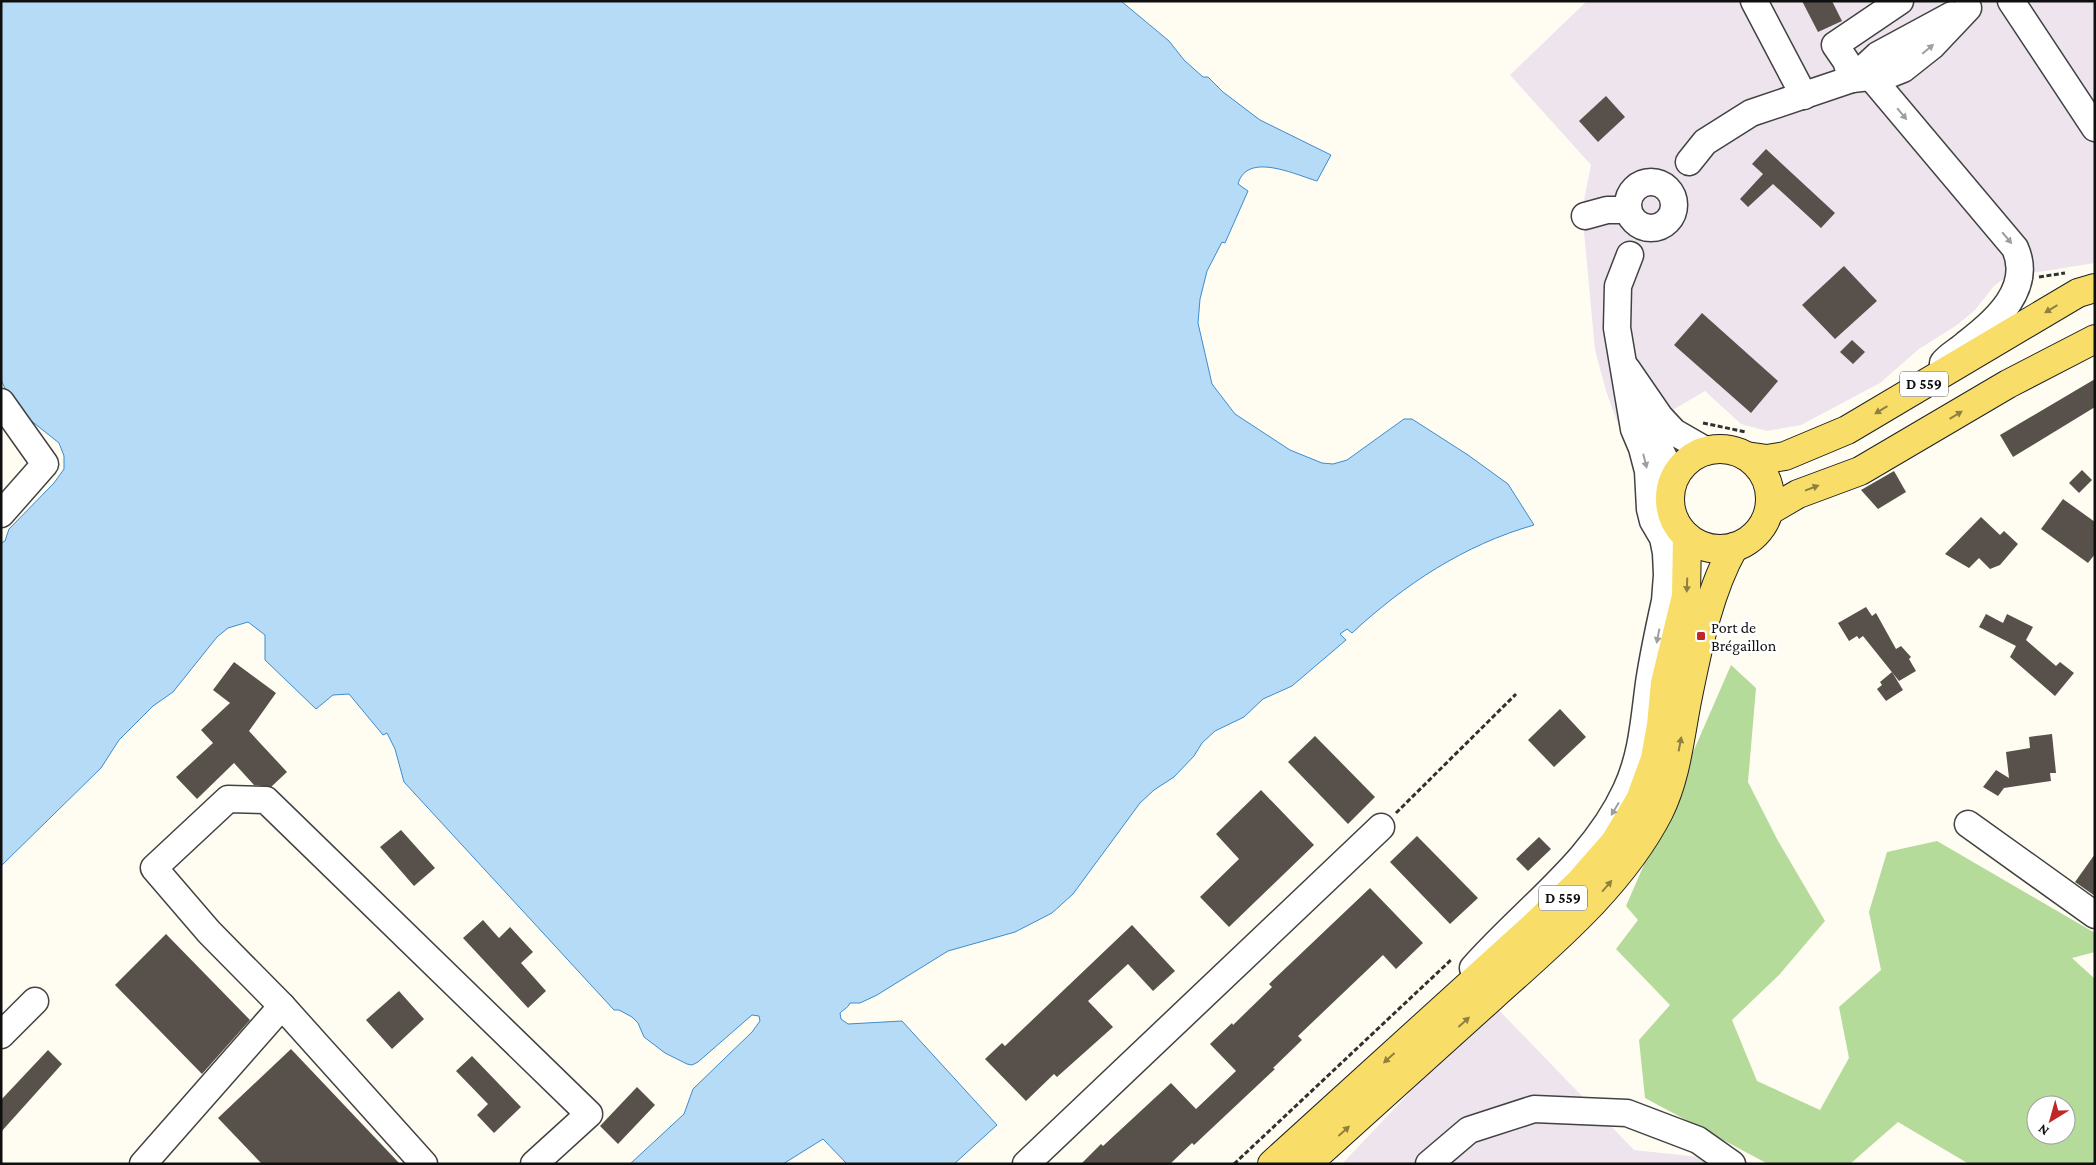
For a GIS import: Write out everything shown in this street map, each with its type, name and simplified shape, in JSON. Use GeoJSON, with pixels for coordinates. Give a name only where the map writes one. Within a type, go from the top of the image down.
{"type":"FeatureCollection","features":[{"type":"Feature","properties":{"kind":"main road","name":"D 559"},"geometry":{"type":"LineString","coordinates":[[1750,446],[1767,459],[1785,456],[1838,434],[2078,293],[2095,288]]}},
{"type":"Feature","properties":{"kind":"main road","name":"D 559"},"geometry":{"type":"LineString","coordinates":[[1769,511],[1798,494],[1860,471],[2008,384],[2095,339]]}},
{"type":"Feature","properties":{"kind":"main road"},"geometry":{"type":"LineString","coordinates":[[1750,446],[1758,467],[1766,480],[1770,496],[1769,511],[1764,524],[1746,542],[1734,547],[1709,548],[1697,544],[1678,527],[1671,510],[1670,491],[1674,478],[1682,466],[1693,457],[1707,451],[1720,449],[1734,451],[1750,446]]}},
{"type":"Feature","properties":{"kind":"main road","name":"D 559"},"geometry":{"type":"LineString","coordinates":[[1272,1164],[1580,882],[1615,842],[1640,800],[1655,759],[1665,684],[1686,596],[1687,537]]}},
{"type":"Feature","properties":{"kind":"main road","name":"D 559"},"geometry":{"type":"LineString","coordinates":[[1307,1164],[1552,943],[1596,899],[1632,857],[1659,812],[1674,775],[1701,636],[1727,560],[1734,547]]}},
{"type":"Feature","properties":{"kind":"street"},"geometry":{"type":"LineString","coordinates":[[1754,1],[1804,96]]}},
{"type":"Feature","properties":{"kind":"street"},"geometry":{"type":"LineString","coordinates":[[1900,1],[1836,45],[1846,61],[2015,248],[2020,258],[2017,290],[1987,328],[1944,360],[1935,378]]}},
{"type":"Feature","properties":{"kind":"street"},"geometry":{"type":"LineString","coordinates":[[2011,1],[2095,128]]}},
{"type":"Feature","properties":{"kind":"street"},"geometry":{"type":"LineString","coordinates":[[1665,190],[1705,142],[1751,113],[1861,78],[1878,55],[1939,21],[1973,5]]}},
{"type":"Feature","properties":{"kind":"street"},"geometry":{"type":"LineString","coordinates":[[1411,1038],[1498,939],[1559,882],[1593,842],[1626,791],[1637,761],[1665,601],[1667,575],[1663,538],[1653,521],[1650,509],[1648,471],[1642,448],[1634,429],[1622,362],[1617,328],[1618,286],[1630,255],[1638,219],[1627,204],[1632,190],[1644,182],[1665,190],[1674,204],[1670,217],[1659,226],[1638,219],[1607,210],[1585,216]]}},
{"type":"Feature","properties":{"kind":"street"},"geometry":{"type":"LineString","coordinates":[[1622,362],[1660,417],[1674,432],[1707,451]]}},
{"type":"Feature","properties":{"kind":"street"},"geometry":{"type":"LineString","coordinates":[[1622,362],[1647,423],[1674,478]]}},
{"type":"Feature","properties":{"kind":"street"},"geometry":{"type":"LineString","coordinates":[[1,402],[45,464],[1,514]]}},
{"type":"Feature","properties":{"kind":"street"},"geometry":{"type":"LineString","coordinates":[[424,1164],[282,1006],[209,932],[154,868],[228,799],[266,800],[589,1114],[534,1164]]}},
{"type":"Feature","properties":{"kind":"street"},"geometry":{"type":"LineString","coordinates":[[1968,824],[2095,915]]}},
{"type":"Feature","properties":{"kind":"street"},"geometry":{"type":"LineString","coordinates":[[1026,1164],[1381,827]]}},
{"type":"Feature","properties":{"kind":"street"},"geometry":{"type":"LineString","coordinates":[[1,1035],[35,1000]]}},
{"type":"Feature","properties":{"kind":"street"},"geometry":{"type":"LineString","coordinates":[[143,1164],[282,1006]]}},
{"type":"Feature","properties":{"kind":"street"},"geometry":{"type":"LineString","coordinates":[[1429,1164],[1469,1130],[1534,1109],[1627,1113],[1698,1140],[1732,1164]]}},
{"type":"Feature","properties":{"kind":"path"},"geometry":{"type":"LineString","coordinates":[[2019,281],[2066,273]]}},
{"type":"Feature","properties":{"kind":"path"},"geometry":{"type":"LineString","coordinates":[[1698,422],[1750,446]]}},
{"type":"Feature","properties":{"kind":"path"},"geometry":{"type":"LineString","coordinates":[[1381,827],[1516,694]]}},
{"type":"Feature","properties":{"kind":"path"},"geometry":{"type":"LineString","coordinates":[[1234,1164],[1458,953]]}},
{"type":"Feature","properties":{"kind":"shaded area"},"geometry":{"type":"Polygon","coordinates":[[[1587,1],[2095,1],[2095,263],[2006,277],[1994,286],[1975,310],[1957,325],[1919,349],[1880,383],[1801,425],[1767,431],[1741,424],[1705,391],[1666,414],[1622,435],[1606,391],[1595,350],[1582,210],[1591,165],[1510,75],[1587,1]]]}},
{"type":"Feature","properties":{"kind":"shaded area"},"geometry":{"type":"Polygon","coordinates":[[[1493,1004],[1634,1150],[1765,1164],[1342,1164],[1493,1004]]]}},
{"type":"Feature","properties":{"kind":"green space"},"geometry":{"type":"Polygon","coordinates":[[[1731,665],[1756,688],[1748,782],[1777,839],[1825,921],[1779,975],[1732,1020],[1757,1081],[1820,1110],[1849,1058],[1839,1007],[1881,970],[1869,912],[1887,852],[1937,841],[2095,933],[2095,952],[2072,958],[2095,979],[2095,1164],[1969,1164],[1898,1122],[1850,1164],[1768,1164],[1645,1098],[1639,1040],[1670,1005],[1616,949],[1638,920],[1626,906],[1731,665]]]}},
{"type":"Feature","properties":{"kind":"water"},"geometry":{"type":"Polygon","coordinates":[[[1,1],[1121,1],[1169,41],[1184,60],[1203,77],[1208,77],[1223,92],[1260,120],[1331,155],[1317,181],[1273,168],[1261,167],[1251,169],[1243,174],[1238,184],[1248,191],[1225,243],[1222,242],[1207,271],[1200,299],[1198,323],[1212,384],[1235,414],[1290,450],[1322,463],[1333,464],[1347,460],[1404,419],[1412,419],[1468,455],[1508,484],[1534,525],[1483,543],[1437,568],[1393,598],[1352,633],[1347,629],[1340,634],[1346,640],[1292,686],[1263,699],[1244,717],[1215,731],[1202,743],[1194,756],[1174,777],[1154,790],[1140,803],[1073,894],[1052,913],[1015,932],[948,951],[877,995],[860,1003],[850,1003],[840,1013],[841,1019],[848,1024],[902,1021],[997,1125],[954,1164],[847,1164],[823,1139],[783,1164],[630,1164],[684,1114],[693,1089],[752,1032],[760,1021],[759,1016],[752,1015],[698,1062],[692,1065],[665,1053],[644,1037],[638,1023],[632,1017],[619,1010],[614,1010],[404,782],[395,749],[387,733],[383,735],[349,694],[333,695],[316,709],[265,660],[265,635],[248,622],[228,628],[217,637],[173,692],[153,706],[119,740],[101,768],[1,866],[1,543],[5,541],[9,529],[54,483],[64,469],[64,456],[59,443],[14,407],[1,380],[1,1]]]}},
{"type":"Feature","properties":{"kind":"building"},"geometry":{"type":"Polygon","coordinates":[[[1802,1],[1832,1],[1842,21],[1818,32],[1802,1]]]}},
{"type":"Feature","properties":{"kind":"building"},"geometry":{"type":"Polygon","coordinates":[[[1606,96],[1625,117],[1598,142],[1579,121],[1606,96]]]}},
{"type":"Feature","properties":{"kind":"building"},"geometry":{"type":"Polygon","coordinates":[[[1766,149],[1835,213],[1821,228],[1773,184],[1748,207],[1740,199],[1763,174],[1752,164],[1766,149]]]}},
{"type":"Feature","properties":{"kind":"building"},"geometry":{"type":"Polygon","coordinates":[[[1844,266],[1877,301],[1835,339],[1802,305],[1844,266]]]}},
{"type":"Feature","properties":{"kind":"building"},"geometry":{"type":"Polygon","coordinates":[[[1702,313],[1778,381],[1751,413],[1674,345],[1702,313]]]}},
{"type":"Feature","properties":{"kind":"building"},"geometry":{"type":"Polygon","coordinates":[[[1852,340],[1865,352],[1853,364],[1840,352],[1852,340]]]}},
{"type":"Feature","properties":{"kind":"building"},"geometry":{"type":"Polygon","coordinates":[[[2095,379],[2095,407],[2013,457],[2000,435],[2095,379]]]}},
{"type":"Feature","properties":{"kind":"building"},"geometry":{"type":"Polygon","coordinates":[[[2082,470],[2092,480],[2079,493],[2069,483],[2082,470]]]}},
{"type":"Feature","properties":{"kind":"building"},"geometry":{"type":"Polygon","coordinates":[[[1894,471],[1906,492],[1878,509],[1861,490],[1894,471]]]}},
{"type":"Feature","properties":{"kind":"building"},"geometry":{"type":"Polygon","coordinates":[[[2063,499],[2095,522],[2095,554],[2088,563],[2041,529],[2063,499]]]}},
{"type":"Feature","properties":{"kind":"building"},"geometry":{"type":"Polygon","coordinates":[[[1981,517],[2000,535],[2004,531],[2018,544],[2000,565],[1990,569],[1979,558],[1969,568],[1945,554],[1981,517]]]}},
{"type":"Feature","properties":{"kind":"building"},"geometry":{"type":"Polygon","coordinates":[[[1866,607],[1872,616],[1876,613],[1896,649],[1901,646],[1911,657],[1909,659],[1916,671],[1899,681],[1863,636],[1859,639],[1857,636],[1849,641],[1838,623],[1866,607]]]}},
{"type":"Feature","properties":{"kind":"building"},"geometry":{"type":"Polygon","coordinates":[[[1986,614],[2003,623],[2007,614],[2033,627],[2026,640],[2056,666],[2060,662],[2074,673],[2055,696],[2010,657],[2016,646],[1979,627],[1986,614]]]}},
{"type":"Feature","properties":{"kind":"building"},"geometry":{"type":"Polygon","coordinates":[[[234,662],[276,693],[249,731],[287,772],[271,787],[254,785],[234,763],[197,799],[176,777],[213,743],[201,730],[230,703],[213,690],[234,662]]]}},
{"type":"Feature","properties":{"kind":"building"},"geometry":{"type":"Polygon","coordinates":[[[1892,672],[1903,690],[1886,701],[1877,689],[1882,685],[1880,682],[1892,672]]]}},
{"type":"Feature","properties":{"kind":"building"},"geometry":{"type":"Polygon","coordinates":[[[1560,709],[1586,737],[1554,767],[1528,740],[1560,709]]]}},
{"type":"Feature","properties":{"kind":"building"},"geometry":{"type":"Polygon","coordinates":[[[2052,734],[2056,773],[2050,773],[2051,781],[2004,788],[1998,796],[1983,787],[1996,770],[2009,778],[2006,752],[2030,748],[2029,737],[2052,734]]]}},
{"type":"Feature","properties":{"kind":"building"},"geometry":{"type":"Polygon","coordinates":[[[1315,736],[1375,797],[1348,824],[1288,762],[1315,736]]]}},
{"type":"Feature","properties":{"kind":"building"},"geometry":{"type":"Polygon","coordinates":[[[1261,790],[1314,845],[1229,927],[1200,897],[1239,859],[1216,834],[1261,790]]]}},
{"type":"Feature","properties":{"kind":"building"},"geometry":{"type":"Polygon","coordinates":[[[401,830],[435,868],[414,886],[380,847],[401,830]]]}},
{"type":"Feature","properties":{"kind":"building"},"geometry":{"type":"Polygon","coordinates":[[[1417,836],[1478,898],[1450,924],[1390,862],[1417,836]]]}},
{"type":"Feature","properties":{"kind":"building"},"geometry":{"type":"Polygon","coordinates":[[[1539,837],[1551,849],[1528,871],[1516,859],[1539,837]]]}},
{"type":"Feature","properties":{"kind":"building"},"geometry":{"type":"Polygon","coordinates":[[[2095,854],[2095,896],[2075,882],[2095,854]]]}},
{"type":"Feature","properties":{"kind":"building"},"geometry":{"type":"Polygon","coordinates":[[[1370,888],[1423,943],[1396,969],[1383,955],[1298,1036],[1302,1040],[1273,1068],[1275,1069],[1194,1145],[1192,1143],[1170,1164],[1081,1164],[1171,1083],[1196,1109],[1236,1071],[1210,1044],[1232,1023],[1233,1025],[1272,987],[1269,984],[1370,888]]]}},
{"type":"Feature","properties":{"kind":"building"},"geometry":{"type":"Polygon","coordinates":[[[483,920],[499,938],[510,927],[533,952],[521,963],[546,991],[528,1008],[463,938],[483,920]]]}},
{"type":"Feature","properties":{"kind":"building"},"geometry":{"type":"Polygon","coordinates":[[[1132,925],[1175,971],[1153,991],[1128,964],[1088,1001],[1113,1027],[1057,1077],[1054,1074],[1026,1101],[985,1059],[1002,1043],[1005,1046],[1132,925]]]}},
{"type":"Feature","properties":{"kind":"building"},"geometry":{"type":"Polygon","coordinates":[[[166,934],[250,1020],[202,1074],[115,985],[166,934]]]}},
{"type":"Feature","properties":{"kind":"building"},"geometry":{"type":"Polygon","coordinates":[[[399,991],[424,1019],[392,1049],[366,1020],[399,991]]]}},
{"type":"Feature","properties":{"kind":"building"},"geometry":{"type":"Polygon","coordinates":[[[291,1049],[400,1164],[262,1164],[218,1118],[291,1049]]]}},
{"type":"Feature","properties":{"kind":"building"},"geometry":{"type":"Polygon","coordinates":[[[48,1050],[62,1064],[1,1132],[1,1100],[48,1050]]]}},
{"type":"Feature","properties":{"kind":"building"},"geometry":{"type":"Polygon","coordinates":[[[472,1056],[521,1107],[494,1133],[477,1115],[488,1104],[456,1071],[472,1056]]]}},
{"type":"Feature","properties":{"kind":"building"},"geometry":{"type":"Polygon","coordinates":[[[637,1087],[655,1105],[618,1144],[600,1126],[637,1087]]]}},
{"type":"Feature","properties":{"kind":"place","name":"Port de Brégaillon"},"geometry":{"type":"Point","coordinates":[1701,636]}}]}
